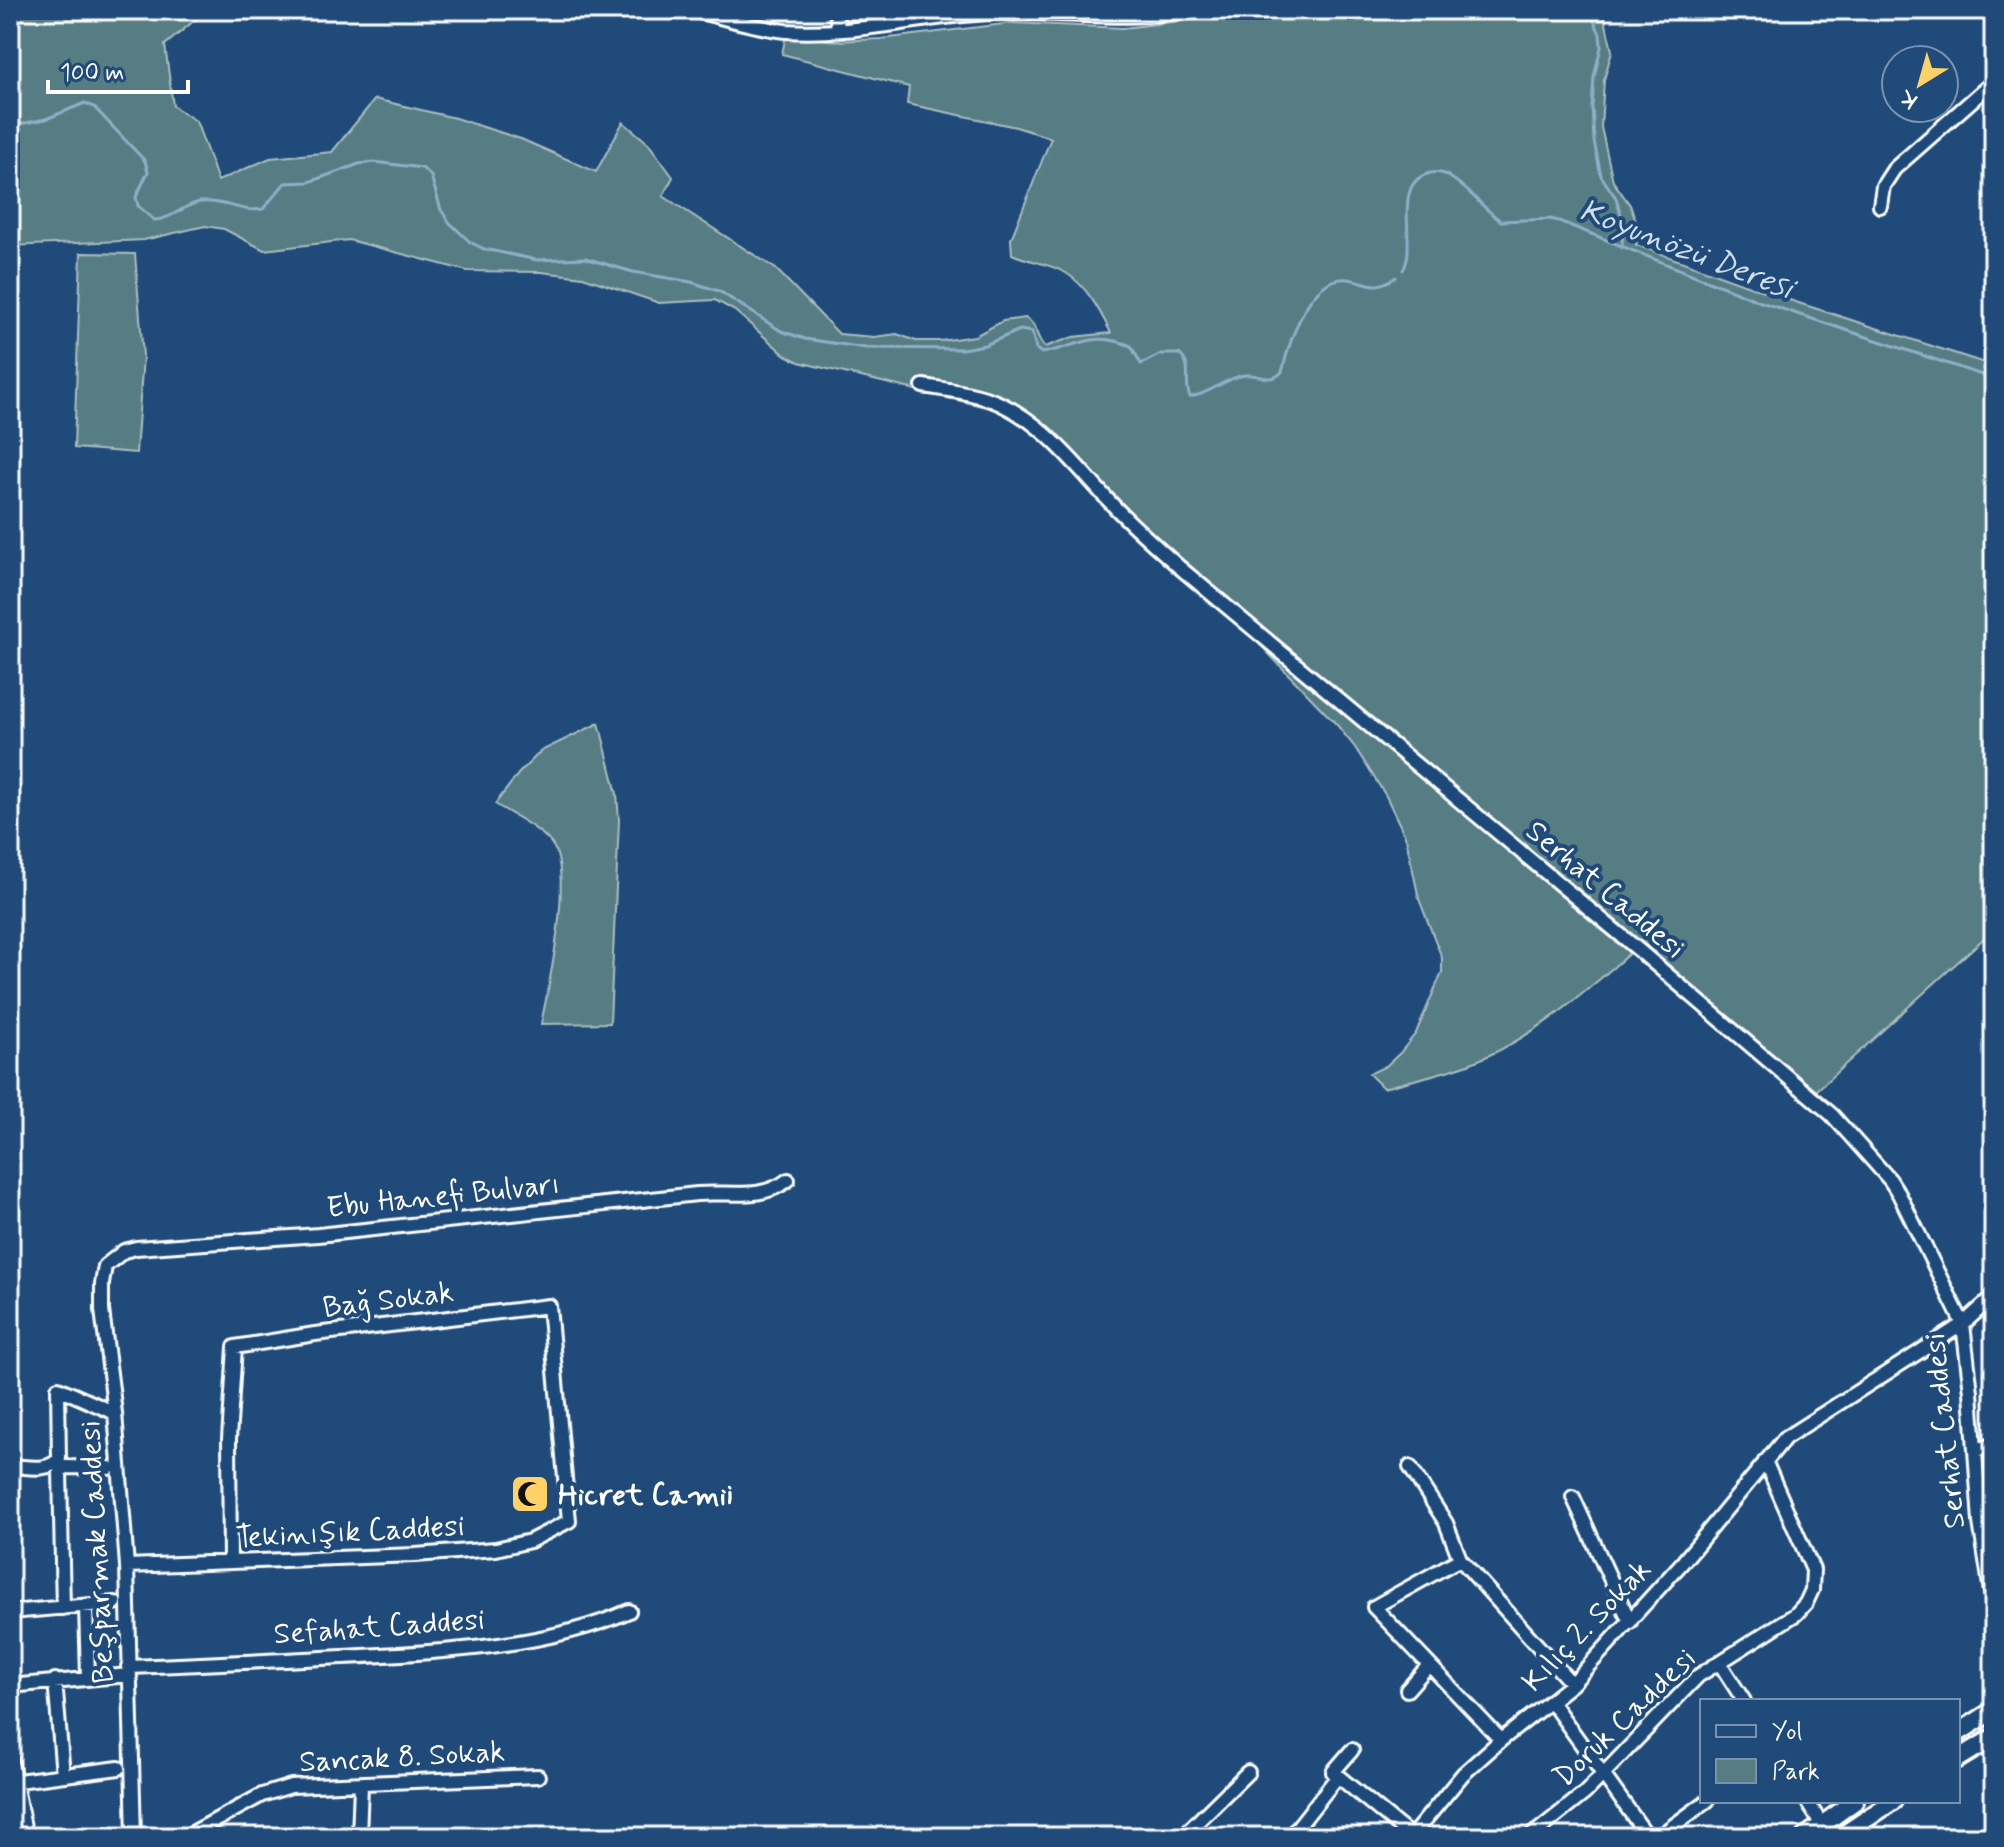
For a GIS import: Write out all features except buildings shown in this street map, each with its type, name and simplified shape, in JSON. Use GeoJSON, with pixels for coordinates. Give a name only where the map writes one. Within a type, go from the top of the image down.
{"type":"FeatureCollection","features":[{"type":"Feature","properties":{"kind":"main road"},"geometry":{"type":"LineString","coordinates":[[1960,1732],[1994,1710]]}},
{"type":"Feature","properties":{"kind":"main road"},"geometry":{"type":"LineString","coordinates":[[1960,1758],[1993,1739]]}},
{"type":"Feature","properties":{"kind":"main road"},"geometry":{"type":"LineString","coordinates":[[1805,1837],[1852,1803]]}},
{"type":"Feature","properties":{"kind":"main road"},"geometry":{"type":"LineString","coordinates":[[1840,1837],[1890,1803]]}},
{"type":"Feature","properties":{"kind":"street"},"geometry":{"type":"LineString","coordinates":[[691,10],[770,29],[803,31],[864,29],[987,13],[1140,16],[1193,10]]}},
{"type":"Feature","properties":{"kind":"street"},"geometry":{"type":"LineString","coordinates":[[836,10],[838,29]]}},
{"type":"Feature","properties":{"kind":"street"},"geometry":{"type":"LineString","coordinates":[[1880,206],[1881,191],[1894,169],[1994,81]]}},
{"type":"Feature","properties":{"kind":"street","name":"Serhat Caddesi"},"geometry":{"type":"LineString","coordinates":[[923,386],[998,403],[1042,430],[1111,503],[1178,566],[1832,1115],[1899,1194],[1963,1324],[1980,1522],[1991,1573],[1994,1611]]}},
{"type":"Feature","properties":{"kind":"street","name":"Ebu Hanefi Bulvarı"},"geometry":{"type":"LineString","coordinates":[[105,1266],[124,1251],[136,1248],[318,1235],[697,1194],[753,1194],[772,1190],[788,1180]]}},
{"type":"Feature","properties":{"kind":"street","name":"Beşparmak Caddesi"},"geometry":{"type":"LineString","coordinates":[[105,1266],[102,1310],[115,1413],[127,1566],[134,1837]]}},
{"type":"Feature","properties":{"kind":"street","name":"Kılıç 2. Sokak"},"geometry":{"type":"LineString","coordinates":[[1411,1837],[1463,1774],[1572,1684],[1630,1622],[1785,1438],[1963,1324],[1994,1296]]}},
{"type":"Feature","properties":{"kind":"street","name":"Bağ Sokak"},"geometry":{"type":"LineString","coordinates":[[230,1562],[229,1439],[235,1347],[329,1332],[549,1306],[569,1521]]}},
{"type":"Feature","properties":{"kind":"street"},"geometry":{"type":"LineString","coordinates":[[63,1608],[58,1388],[115,1413]]}},
{"type":"Feature","properties":{"kind":"street"},"geometry":{"type":"LineString","coordinates":[[1975,1451],[1994,1444]]}},
{"type":"Feature","properties":{"kind":"street","name":"Doruk Caddesi"},"geometry":{"type":"LineString","coordinates":[[1530,1837],[1566,1810],[1698,1676],[1796,1614],[1806,1603],[1812,1590],[1813,1570],[1765,1461]]}},
{"type":"Feature","properties":{"kind":"street"},"geometry":{"type":"LineString","coordinates":[[10,1466],[109,1468]]}},
{"type":"Feature","properties":{"kind":"street"},"geometry":{"type":"LineString","coordinates":[[1410,1467],[1446,1523],[1460,1559],[1572,1684]]}},
{"type":"Feature","properties":{"kind":"street"},"geometry":{"type":"LineString","coordinates":[[1573,1497],[1630,1622]]}},
{"type":"Feature","properties":{"kind":"street","name":"Tekinışık Caddesi"},"geometry":{"type":"LineString","coordinates":[[127,1566],[496,1549],[530,1541],[569,1521]]}},
{"type":"Feature","properties":{"kind":"street"},"geometry":{"type":"LineString","coordinates":[[1460,1559],[1374,1607],[1501,1740]]}},
{"type":"Feature","properties":{"kind":"street"},"geometry":{"type":"LineString","coordinates":[[10,1612],[115,1603]]}},
{"type":"Feature","properties":{"kind":"street"},"geometry":{"type":"LineString","coordinates":[[86,1606],[88,1678]]}},
{"type":"Feature","properties":{"kind":"street","name":"Sefahat Caddesi"},"geometry":{"type":"LineString","coordinates":[[10,1686],[128,1671],[431,1653],[568,1632],[605,1622],[629,1611]]}},
{"type":"Feature","properties":{"kind":"street"},"geometry":{"type":"LineString","coordinates":[[1719,1662],[1743,1699]]}},
{"type":"Feature","properties":{"kind":"street"},"geometry":{"type":"LineString","coordinates":[[1407,1690],[1429,1665]]}},
{"type":"Feature","properties":{"kind":"street"},"geometry":{"type":"LineString","coordinates":[[55,1680],[63,1775]]}},
{"type":"Feature","properties":{"kind":"street"},"geometry":{"type":"LineString","coordinates":[[1552,1703],[1648,1837]]}},
{"type":"Feature","properties":{"kind":"street"},"geometry":{"type":"LineString","coordinates":[[1290,1837],[1352,1750]]}},
{"type":"Feature","properties":{"kind":"street"},"geometry":{"type":"LineString","coordinates":[[10,1758],[12,1781],[26,1837]]}},
{"type":"Feature","properties":{"kind":"street"},"geometry":{"type":"LineString","coordinates":[[12,1781],[119,1768]]}},
{"type":"Feature","properties":{"kind":"street"},"geometry":{"type":"LineString","coordinates":[[1182,1837],[1248,1772]]}},
{"type":"Feature","properties":{"kind":"street"},"geometry":{"type":"LineString","coordinates":[[1336,1774],[1411,1837]]}},
{"type":"Feature","properties":{"kind":"street","name":"Sancak 8. Sokak"},"geometry":{"type":"LineString","coordinates":[[185,1837],[262,1795],[291,1786],[538,1776]]}},
{"type":"Feature","properties":{"kind":"street"},"geometry":{"type":"LineString","coordinates":[[359,1837],[361,1785]]}},
{"type":"Feature","properties":{"kind":"street"},"geometry":{"type":"LineString","coordinates":[[1658,1837],[1704,1803]]}},
{"type":"Feature","properties":{"kind":"street"},"geometry":{"type":"LineString","coordinates":[[1808,1803],[1822,1825]]}},
{"type":"Feature","properties":{"kind":"green space"},"geometry":{"type":"Polygon","coordinates":[[[10,10],[207,10],[165,45],[173,106],[196,121],[218,181],[270,158],[332,152],[375,99],[455,118],[521,139],[596,172],[623,122],[648,143],[673,177],[663,196],[776,269],[839,334],[874,337],[897,334],[916,341],[940,341],[975,336],[1003,321],[1025,318],[1033,324],[1045,347],[1073,337],[1111,333],[1092,300],[1074,278],[1053,267],[1012,254],[1011,239],[1051,138],[1016,127],[907,104],[909,87],[782,54],[786,35],[836,41],[881,39],[1012,23],[1123,28],[1247,13],[1248,10],[1603,10],[1612,51],[1604,80],[1601,127],[1613,181],[1630,205],[1640,233],[1636,245],[1780,297],[1994,366],[1994,929],[1815,1092],[1642,942],[1560,1012],[1515,1042],[1466,1065],[1383,1088],[1369,1074],[1386,1066],[1416,1033],[1442,972],[1442,958],[1419,899],[1406,838],[1386,796],[1337,725],[1243,627],[1173,571],[1117,517],[1054,447],[1017,419],[994,409],[799,362],[785,355],[735,311],[715,300],[659,303],[583,277],[541,272],[467,271],[349,240],[264,250],[224,229],[205,226],[144,240],[10,246],[10,10]]]}},
{"type":"Feature","properties":{"kind":"green space"},"geometry":{"type":"Polygon","coordinates":[[[841,10],[960,10],[841,24],[841,10]]]}},
{"type":"Feature","properties":{"kind":"green space"},"geometry":{"type":"Polygon","coordinates":[[[81,253],[135,254],[143,356],[136,453],[74,448],[81,253]]]}},
{"type":"Feature","properties":{"kind":"green space"},"geometry":{"type":"Polygon","coordinates":[[[599,723],[617,794],[619,820],[610,1023],[541,1024],[558,931],[561,878],[558,857],[551,843],[539,832],[495,804],[541,751],[599,723]]]}},
{"type":"Feature","properties":{"kind":"waterway"},"geometry":{"type":"LineString","coordinates":[[1589,10],[1600,34],[1601,47],[1594,77],[1594,141],[1601,176],[1616,198],[1620,211],[1622,248]]}},
{"type":"Feature","properties":{"kind":"waterway","name":"Koyunözü Deresi"},"geometry":{"type":"LineString","coordinates":[[10,126],[46,119],[85,103],[94,107],[145,161],[148,172],[136,197],[138,206],[154,220],[166,218],[200,202],[263,209],[285,183],[309,182],[359,164],[374,162],[422,168],[431,176],[441,210],[450,223],[470,242],[484,249],[537,260],[585,258],[633,272],[691,282],[719,291],[781,331],[805,339],[866,348],[962,349],[985,345],[1020,330],[1032,332],[1036,349],[1042,353],[1085,341],[1117,341],[1131,346],[1141,364],[1161,354],[1179,354],[1186,364],[1190,397],[1238,376],[1273,378],[1282,372],[1303,313],[1322,287],[1334,280],[1348,279],[1377,285],[1396,277]]}},
{"type":"Feature","properties":{"kind":"waterway","name":"Koyunözü Deresi"},"geometry":{"type":"LineString","coordinates":[[1403,270],[1407,259],[1407,216],[1411,189],[1418,179],[1430,173],[1441,173],[1462,186],[1501,221],[1559,221],[1761,302],[1994,379]]}},
{"type":"Feature","properties":{"kind":"place","name":"Hicret Camii"},"geometry":{"type":"Point","coordinates":[530,1494]}}]}
